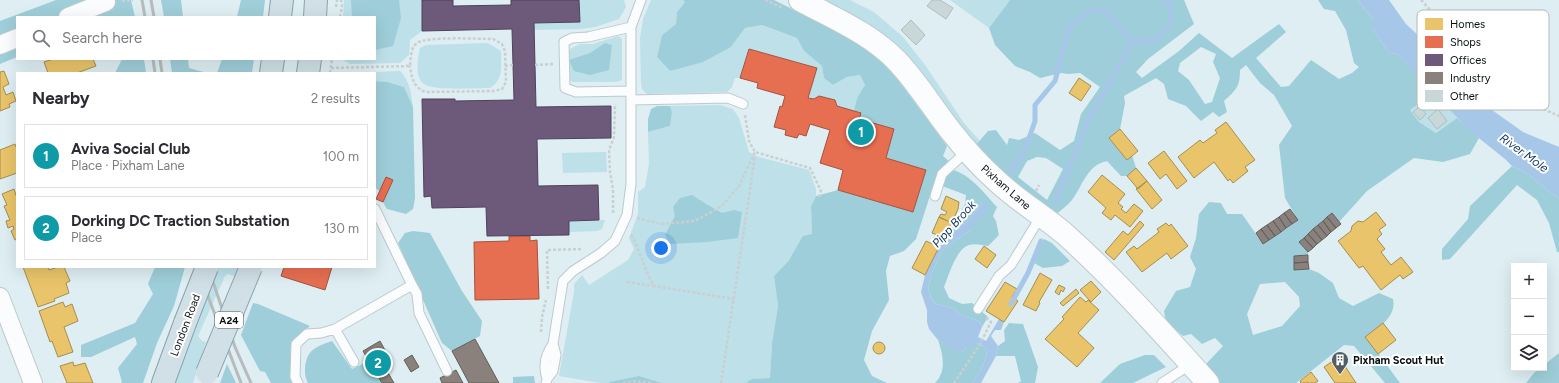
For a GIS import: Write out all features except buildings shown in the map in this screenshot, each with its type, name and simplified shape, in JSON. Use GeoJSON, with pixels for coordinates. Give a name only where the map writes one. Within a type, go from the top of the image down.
{"type":"FeatureCollection","features":[{"type":"Feature","properties":{"kind":"highway"},"geometry":{"type":"LineString","coordinates":[[280,16],[282,0]]}},
{"type":"Feature","properties":{"kind":"highway"},"geometry":{"type":"LineString","coordinates":[[315,16],[316,0]]}},
{"type":"Feature","properties":{"kind":"highway"},"geometry":{"type":"LineString","coordinates":[[271,72],[273,60]]}},
{"type":"Feature","properties":{"kind":"highway"},"geometry":{"type":"LineString","coordinates":[[308,72],[310,60]]}},
{"type":"Feature","properties":{"kind":"highway","name":"London Road"},"geometry":{"type":"LineString","coordinates":[[163,383],[207,268]]}},
{"type":"Feature","properties":{"kind":"highway","name":"A24"},"geometry":{"type":"LineString","coordinates":[[206,378],[251,268]]}},
{"type":"Feature","properties":{"kind":"main road","name":"Pixham Lane"},"geometry":{"type":"LineString","coordinates":[[805,1],[868,38],[896,60],[914,80],[949,130],[967,151],[996,181],[1064,234],[1108,275],[1133,300],[1208,383]]}},
{"type":"Feature","properties":{"kind":"street"},"geometry":{"type":"LineString","coordinates":[[71,16],[106,2]]}},
{"type":"Feature","properties":{"kind":"street"},"geometry":{"type":"LineString","coordinates":[[0,45],[16,38]]}},
{"type":"Feature","properties":{"kind":"street"},"geometry":{"type":"LineString","coordinates":[[0,297],[33,383]]}},
{"type":"Feature","properties":{"kind":"lane"},"geometry":{"type":"LineString","coordinates":[[546,381],[553,371],[556,355],[553,344],[563,281],[573,271],[601,253],[615,241],[627,215],[631,184],[631,27],[641,0]]}},
{"type":"Feature","properties":{"kind":"lane"},"geometry":{"type":"LineString","coordinates":[[631,27],[572,38],[564,42],[564,88],[576,92],[631,96],[728,98],[744,104]]}},
{"type":"Feature","properties":{"kind":"lane"},"geometry":{"type":"LineString","coordinates":[[935,196],[942,174],[967,151]]}},
{"type":"Feature","properties":{"kind":"lane"},"geometry":{"type":"LineString","coordinates":[[376,211],[417,294],[419,313],[447,371]]}},
{"type":"Feature","properties":{"kind":"lane"},"geometry":{"type":"LineString","coordinates":[[978,309],[999,276],[1014,261],[1041,216]]}},
{"type":"Feature","properties":{"kind":"lane"},"geometry":{"type":"LineString","coordinates":[[298,383],[295,377],[296,344],[307,334],[321,333],[335,329],[412,285]]}},
{"type":"Feature","properties":{"kind":"lane"},"geometry":{"type":"LineString","coordinates":[[335,329],[354,362]]}},
{"type":"Feature","properties":{"kind":"lane"},"geometry":{"type":"LineString","coordinates":[[546,381],[544,371],[547,352],[553,344]]}},
{"type":"Feature","properties":{"kind":"lane"},"geometry":{"type":"LineString","coordinates":[[1162,383],[1191,364]]}},
{"type":"Feature","properties":{"kind":"path"},"geometry":{"type":"LineString","coordinates":[[126,1],[133,0]]}},
{"type":"Feature","properties":{"kind":"path"},"geometry":{"type":"LineString","coordinates":[[340,16],[342,5],[341,0]]}},
{"type":"Feature","properties":{"kind":"path"},"geometry":{"type":"LineString","coordinates":[[1421,0],[1430,10]]}},
{"type":"Feature","properties":{"kind":"path"},"geometry":{"type":"LineString","coordinates":[[493,39],[502,44],[505,51],[506,82],[502,89],[494,91],[425,92],[417,88],[412,80],[410,66],[412,50],[417,43],[428,40],[493,39]]}},
{"type":"Feature","properties":{"kind":"path"},"geometry":{"type":"LineString","coordinates":[[330,72],[332,60]]}},
{"type":"Feature","properties":{"kind":"path"},"geometry":{"type":"LineString","coordinates":[[535,65],[564,64]]}},
{"type":"Feature","properties":{"kind":"path"},"geometry":{"type":"LineString","coordinates":[[505,66],[513,65]]}},
{"type":"Feature","properties":{"kind":"path"},"geometry":{"type":"LineString","coordinates":[[331,68],[410,66]]}},
{"type":"Feature","properties":{"kind":"path"},"geometry":{"type":"LineString","coordinates":[[613,216],[613,190],[609,150],[614,137],[615,102],[631,96]]}},
{"type":"Feature","properties":{"kind":"path"},"geometry":{"type":"LineString","coordinates":[[721,383],[755,152],[749,141],[744,104]]}},
{"type":"Feature","properties":{"kind":"path"},"geometry":{"type":"LineString","coordinates":[[1544,110],[1559,116]]}},
{"type":"Feature","properties":{"kind":"path"},"geometry":{"type":"LineString","coordinates":[[654,286],[649,278],[638,246],[623,225],[636,218],[661,224],[695,221],[722,206],[739,186],[755,152]]}},
{"type":"Feature","properties":{"kind":"path"},"geometry":{"type":"LineString","coordinates":[[755,152],[810,168],[821,191],[819,199]]}},
{"type":"Feature","properties":{"kind":"path"},"geometry":{"type":"LineString","coordinates":[[627,282],[734,299]]}},
{"type":"Feature","properties":{"kind":"path"},"geometry":{"type":"LineString","coordinates":[[954,383],[979,346],[991,322],[978,309]]}},
{"type":"Feature","properties":{"kind":"path"},"geometry":{"type":"LineString","coordinates":[[623,383],[636,380],[653,383]]}},
{"type":"Feature","properties":{"kind":"shaded area"},"geometry":{"type":"Polygon","coordinates":[[[56,0],[131,0],[135,16],[16,16],[16,57],[0,64],[0,21],[56,0]]]}},
{"type":"Feature","properties":{"kind":"shaded area"},"geometry":{"type":"Polygon","coordinates":[[[161,0],[181,0],[183,16],[164,16],[161,0]]]}},
{"type":"Feature","properties":{"kind":"shaded area"},"geometry":{"type":"Polygon","coordinates":[[[241,0],[265,0],[263,16],[237,16],[241,0]]]}},
{"type":"Feature","properties":{"kind":"shaded area"},"geometry":{"type":"Polygon","coordinates":[[[344,0],[422,0],[422,31],[410,40],[409,55],[400,63],[350,64],[343,60],[376,60],[376,16],[343,16],[344,0]]]}},
{"type":"Feature","properties":{"kind":"shaded area"},"geometry":{"type":"Polygon","coordinates":[[[351,0],[399,0],[401,18],[393,46],[376,50],[376,16],[352,16],[351,0]]]}},
{"type":"Feature","properties":{"kind":"shaded area"},"geometry":{"type":"Polygon","coordinates":[[[579,0],[624,0],[626,7],[619,19],[595,27],[581,29],[534,30],[534,23],[580,22],[579,0]]]}},
{"type":"Feature","properties":{"kind":"shaded area"},"geometry":{"type":"Polygon","coordinates":[[[651,0],[683,0],[685,2],[677,12],[676,24],[662,35],[657,57],[670,71],[731,47],[745,28],[762,25],[797,38],[804,51],[822,66],[824,78],[833,85],[847,77],[860,75],[865,85],[857,98],[854,111],[837,106],[835,100],[819,96],[814,99],[808,98],[817,68],[749,49],[740,78],[735,78],[732,87],[727,92],[647,94],[642,89],[641,83],[640,38],[643,19],[651,0]]]}},
{"type":"Feature","properties":{"kind":"shaded area"},"geometry":{"type":"Polygon","coordinates":[[[683,0],[774,0],[856,41],[883,63],[899,81],[947,146],[943,156],[950,162],[938,171],[916,239],[904,251],[890,256],[886,271],[889,300],[872,331],[864,360],[872,376],[887,383],[745,383],[752,379],[770,378],[772,343],[778,306],[774,276],[789,260],[803,236],[812,234],[811,206],[816,196],[838,190],[913,212],[926,170],[886,158],[894,129],[859,119],[860,113],[854,111],[857,98],[865,85],[860,75],[847,77],[833,85],[824,78],[822,66],[804,51],[797,38],[762,25],[745,28],[731,47],[703,62],[670,71],[657,57],[662,35],[676,24],[677,12],[685,2],[683,0]]]}},
{"type":"Feature","properties":{"kind":"shaded area"},"geometry":{"type":"Polygon","coordinates":[[[826,0],[850,0],[874,12],[903,37],[925,65],[964,123],[980,141],[975,146],[910,58],[887,37],[865,22],[826,0]]]}},
{"type":"Feature","properties":{"kind":"shaded area"},"geometry":{"type":"Polygon","coordinates":[[[950,0],[1010,0],[989,28],[950,0]]]}},
{"type":"Feature","properties":{"kind":"shaded area"},"geometry":{"type":"Polygon","coordinates":[[[1010,0],[1184,0],[1194,24],[1148,59],[1136,72],[1142,78],[1179,51],[1199,33],[1232,58],[1279,24],[1286,32],[1256,58],[1281,87],[1289,86],[1311,60],[1339,79],[1352,73],[1359,67],[1354,63],[1346,30],[1335,11],[1324,9],[1318,0],[1358,0],[1373,20],[1373,29],[1389,53],[1398,54],[1417,75],[1417,105],[1410,110],[1419,122],[1436,133],[1457,118],[1479,138],[1470,154],[1443,162],[1414,158],[1367,191],[1339,222],[1332,214],[1299,242],[1308,252],[1308,255],[1294,256],[1294,270],[1309,269],[1319,273],[1333,283],[1339,298],[1353,306],[1379,293],[1393,299],[1392,311],[1389,317],[1381,326],[1366,337],[1400,383],[1385,383],[1354,346],[1344,345],[1296,383],[1219,383],[1206,370],[1207,363],[1223,346],[1215,338],[1202,344],[1191,334],[1183,336],[1166,322],[1164,311],[1176,291],[1190,287],[1196,269],[1190,257],[1196,238],[1199,214],[1209,202],[1221,203],[1227,214],[1242,214],[1263,244],[1298,220],[1285,198],[1279,145],[1292,126],[1274,95],[1260,83],[1246,65],[1240,70],[1236,88],[1224,101],[1227,112],[1219,117],[1213,112],[1201,121],[1186,106],[1168,99],[1164,84],[1156,78],[1124,96],[1125,103],[1120,129],[1109,138],[1127,160],[1132,155],[1136,168],[1127,176],[1121,176],[1107,161],[1100,163],[1086,176],[1069,204],[1058,213],[1046,208],[1023,193],[975,146],[988,131],[996,130],[1007,145],[1009,138],[1019,140],[1035,133],[1060,150],[1074,141],[1081,114],[1100,87],[1080,73],[1061,73],[1040,78],[1015,66],[995,45],[989,28],[1010,0]],[[1201,47],[1180,63],[1178,71],[1189,80],[1205,104],[1212,102],[1220,78],[1213,62],[1216,54],[1201,47]],[[1037,157],[1027,161],[1018,177],[1047,200],[1063,169],[1046,158],[1037,157]],[[1285,282],[1260,284],[1247,314],[1253,335],[1282,326],[1300,306],[1299,297],[1285,282]]]}},
{"type":"Feature","properties":{"kind":"shaded area"},"geometry":{"type":"Polygon","coordinates":[[[618,36],[622,39],[622,80],[616,82],[573,82],[569,80],[568,56],[570,49],[580,44],[593,44],[618,36]]]}},
{"type":"Feature","properties":{"kind":"shaded area"},"geometry":{"type":"Polygon","coordinates":[[[488,43],[501,51],[500,77],[498,81],[490,88],[436,88],[424,84],[421,81],[418,72],[418,57],[420,48],[426,45],[488,43]]]}},
{"type":"Feature","properties":{"kind":"shaded area"},"geometry":{"type":"Polygon","coordinates":[[[605,43],[612,45],[609,70],[590,75],[574,71],[569,60],[590,53],[605,43]]]}},
{"type":"Feature","properties":{"kind":"shaded area"},"geometry":{"type":"Polygon","coordinates":[[[122,60],[144,60],[146,72],[116,72],[122,60]]]}},
{"type":"Feature","properties":{"kind":"shaded area"},"geometry":{"type":"Polygon","coordinates":[[[170,60],[188,60],[189,68],[203,72],[172,72],[170,60]]]}},
{"type":"Feature","properties":{"kind":"shaded area"},"geometry":{"type":"Polygon","coordinates":[[[222,60],[254,60],[252,72],[217,72],[222,60]]]}},
{"type":"Feature","properties":{"kind":"shaded area"},"geometry":{"type":"Polygon","coordinates":[[[400,71],[408,83],[413,107],[404,87],[388,82],[376,81],[376,72],[374,72],[400,71]]]}},
{"type":"Feature","properties":{"kind":"shaded area"},"geometry":{"type":"Polygon","coordinates":[[[376,81],[388,82],[404,87],[413,107],[415,198],[413,209],[406,214],[387,209],[383,202],[393,180],[386,177],[380,191],[376,189],[376,81]]]}},
{"type":"Feature","properties":{"kind":"shaded area"},"geometry":{"type":"Polygon","coordinates":[[[720,105],[733,109],[739,118],[749,152],[759,157],[809,170],[816,189],[816,196],[811,206],[812,234],[774,276],[778,306],[772,343],[770,378],[752,379],[745,383],[662,383],[639,376],[609,383],[600,383],[559,376],[574,292],[574,284],[582,275],[589,285],[628,260],[634,249],[629,238],[638,214],[638,192],[645,187],[649,164],[648,132],[670,126],[672,112],[670,106],[720,105]]]}},
{"type":"Feature","properties":{"kind":"shaded area"},"geometry":{"type":"Polygon","coordinates":[[[1417,105],[1417,110],[1450,110],[1457,118],[1436,133],[1419,122],[1410,110],[1417,105]]]}},
{"type":"Feature","properties":{"kind":"shaded area"},"geometry":{"type":"Polygon","coordinates":[[[657,106],[670,106],[672,112],[670,126],[648,132],[648,119],[651,109],[657,106]]]}},
{"type":"Feature","properties":{"kind":"shaded area"},"geometry":{"type":"Polygon","coordinates":[[[606,152],[607,172],[563,173],[562,153],[606,152]]]}},
{"type":"Feature","properties":{"kind":"shaded area"},"geometry":{"type":"Polygon","coordinates":[[[1512,166],[1526,173],[1559,199],[1559,252],[1557,252],[1549,223],[1537,200],[1517,185],[1450,259],[1442,260],[1442,249],[1468,219],[1470,206],[1512,166]]]}},
{"type":"Feature","properties":{"kind":"shaded area"},"geometry":{"type":"Polygon","coordinates":[[[953,170],[960,172],[972,180],[997,207],[993,216],[996,221],[999,235],[988,246],[974,244],[964,247],[954,263],[944,287],[949,298],[962,304],[972,303],[988,317],[982,327],[979,321],[959,314],[954,308],[936,304],[931,299],[928,288],[931,275],[941,253],[946,247],[969,231],[983,201],[967,222],[959,226],[955,232],[951,229],[965,204],[966,195],[942,186],[945,177],[953,170]]]}},
{"type":"Feature","properties":{"kind":"shaded area"},"geometry":{"type":"Polygon","coordinates":[[[692,195],[722,213],[734,210],[742,212],[738,238],[707,242],[670,244],[665,235],[675,216],[673,207],[680,198],[692,195]]]}},
{"type":"Feature","properties":{"kind":"shaded area"},"geometry":{"type":"Polygon","coordinates":[[[605,220],[602,229],[597,231],[569,232],[569,221],[605,220]]]}},
{"type":"Feature","properties":{"kind":"shaded area"},"geometry":{"type":"Polygon","coordinates":[[[413,231],[430,233],[462,291],[482,321],[480,336],[452,351],[442,343],[398,243],[405,233],[413,231]]]}},
{"type":"Feature","properties":{"kind":"shaded area"},"geometry":{"type":"Polygon","coordinates":[[[1044,239],[1052,243],[1070,261],[1062,266],[1043,268],[1034,263],[1044,239]]]}},
{"type":"Feature","properties":{"kind":"shaded area"},"geometry":{"type":"Polygon","coordinates":[[[155,268],[185,268],[174,306],[157,343],[143,383],[121,383],[118,368],[137,344],[135,337],[91,357],[81,357],[81,345],[135,323],[153,294],[148,284],[155,268]]]}},
{"type":"Feature","properties":{"kind":"shaded area"},"geometry":{"type":"Polygon","coordinates":[[[218,268],[239,268],[240,272],[235,281],[234,276],[228,274],[225,276],[198,336],[202,341],[206,342],[193,383],[173,383],[218,268]]]}},
{"type":"Feature","properties":{"kind":"shaded area"},"geometry":{"type":"Polygon","coordinates":[[[253,303],[310,326],[291,342],[290,372],[293,383],[271,383],[265,372],[260,371],[241,335],[253,303]]]}},
{"type":"Feature","properties":{"kind":"shaded area"},"geometry":{"type":"Polygon","coordinates":[[[1009,323],[1023,324],[1038,367],[1035,383],[1018,383],[1021,381],[1015,356],[996,356],[998,346],[1005,341],[1004,330],[1009,323]]]}},
{"type":"Feature","properties":{"kind":"shaded area"},"geometry":{"type":"Polygon","coordinates":[[[938,340],[961,353],[966,347],[976,343],[983,346],[987,351],[982,368],[972,383],[935,383],[943,368],[938,340]]]}},
{"type":"Feature","properties":{"kind":"shaded area"},"geometry":{"type":"Polygon","coordinates":[[[332,341],[352,369],[369,361],[382,383],[308,383],[305,370],[306,362],[310,353],[317,347],[332,341]]]}},
{"type":"Feature","properties":{"kind":"shaded area"},"geometry":{"type":"Polygon","coordinates":[[[1559,353],[1559,383],[1526,383],[1536,371],[1547,371],[1547,363],[1559,353]]]}},
{"type":"Feature","properties":{"kind":"shaded area"},"geometry":{"type":"Polygon","coordinates":[[[1145,355],[1154,355],[1166,367],[1133,383],[1100,383],[1120,364],[1145,355]]]}},
{"type":"Feature","properties":{"kind":"shaded area"},"geometry":{"type":"Polygon","coordinates":[[[227,364],[236,383],[220,383],[227,364]]]}},
{"type":"Feature","properties":{"kind":"shaded area"},"geometry":{"type":"Polygon","coordinates":[[[534,376],[535,383],[513,383],[513,377],[534,376]]]}},
{"type":"Feature","properties":{"kind":"shaded area"},"geometry":{"type":"Polygon","coordinates":[[[639,376],[662,383],[609,383],[610,382],[639,376]]]}},
{"type":"Feature","properties":{"kind":"water","name":"River Mole"},"geometry":{"type":"Polygon","coordinates":[[[1358,0],[1389,0],[1406,24],[1417,34],[1417,76],[1398,54],[1389,53],[1373,29],[1373,20],[1358,0]]]}},
{"type":"Feature","properties":{"kind":"water","name":"River Mole"},"geometry":{"type":"Polygon","coordinates":[[[1450,110],[1492,110],[1523,132],[1559,147],[1559,199],[1526,173],[1512,166],[1470,131],[1450,110]]]}},
{"type":"Feature","properties":{"kind":"water"},"geometry":{"type":"Polygon","coordinates":[[[983,201],[989,207],[969,231],[946,247],[941,253],[931,275],[928,288],[931,299],[936,304],[954,308],[959,314],[979,321],[982,327],[978,337],[986,341],[999,319],[1004,322],[1001,330],[995,330],[991,336],[998,346],[996,356],[981,383],[972,383],[982,368],[987,351],[983,346],[976,343],[973,347],[966,347],[957,355],[956,351],[938,340],[929,329],[927,322],[927,310],[921,292],[925,275],[939,247],[946,240],[951,229],[955,232],[959,226],[967,222],[983,201]]]}},
{"type":"Feature","properties":{"kind":"waterway","name":"Pipp Brook"},"geometry":{"type":"LineString","coordinates":[[1133,41],[1153,41],[1170,26],[1171,7],[1166,0]]}},
{"type":"Feature","properties":{"kind":"waterway","name":"Pipp Brook"},"geometry":{"type":"LineString","coordinates":[[1011,172],[1027,144],[1035,121],[1035,105],[1055,81],[1069,27],[1088,11],[1105,10],[1133,41]]}},
{"type":"Feature","properties":{"kind":"waterway","name":"Pipp Brook"},"geometry":{"type":"LineString","coordinates":[[1056,200],[1088,121],[1133,41]]}},
{"type":"Feature","properties":{"kind":"waterway","name":"Pipp Brook"},"geometry":{"type":"LineString","coordinates":[[1011,304],[1028,273],[1041,241]]}},
{"type":"Feature","properties":{"kind":"railway"},"geometry":{"type":"LineString","coordinates":[[142,0],[145,16]]}},
{"type":"Feature","properties":{"kind":"railway"},"geometry":{"type":"LineString","coordinates":[[151,0],[154,16]]}},
{"type":"Feature","properties":{"kind":"railway"},"geometry":{"type":"LineString","coordinates":[[153,60],[155,72]]}},
{"type":"Feature","properties":{"kind":"railway"},"geometry":{"type":"LineString","coordinates":[[160,60],[162,72]]}},
{"type":"Feature","properties":{"kind":"railway"},"geometry":{"type":"LineString","coordinates":[[200,268],[209,299],[241,383]]}},
{"type":"Feature","properties":{"kind":"railway"},"geometry":{"type":"LineString","coordinates":[[208,268],[235,347],[251,383]]}},
{"type":"Feature","properties":{"kind":"place","name":"Aviva Social Club"},"geometry":{"type":"Point","coordinates":[861,132]}},
{"type":"Feature","properties":{"kind":"place","name":"Dorking DC Traction Substation"},"geometry":{"type":"Point","coordinates":[378,363]}},
{"type":"Feature","properties":{"kind":"place","name":"Pixham Scout Hut"},"geometry":{"type":"Point","coordinates":[1340,375]}}]}
